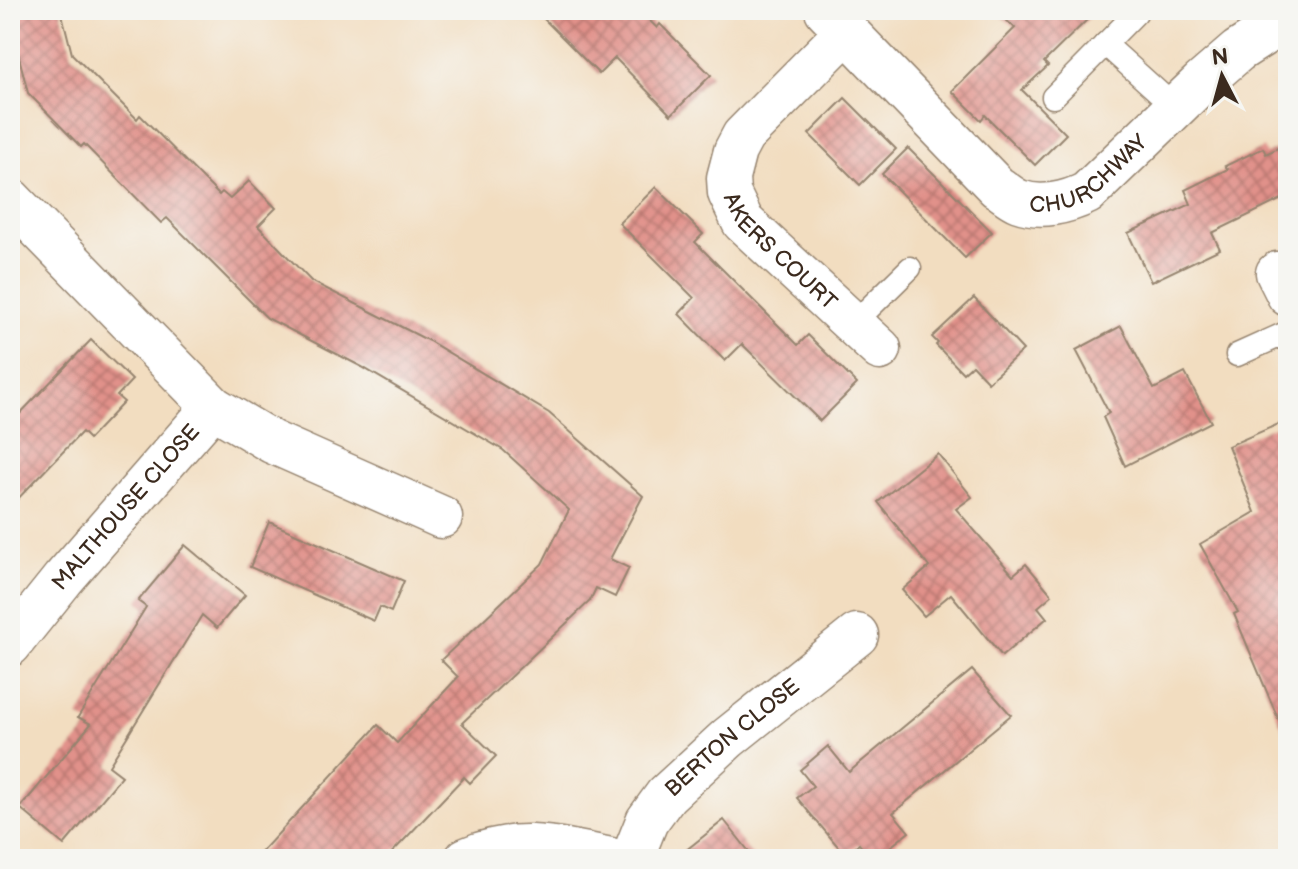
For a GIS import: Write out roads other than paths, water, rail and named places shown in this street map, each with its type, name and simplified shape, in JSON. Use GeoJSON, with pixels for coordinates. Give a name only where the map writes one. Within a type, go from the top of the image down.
{"type":"FeatureCollection","features":[{"type":"Feature","properties":{"kind":"street","name":"CHURCHWAY"},"geometry":{"type":"LineString","coordinates":[[836,21],[997,187],[1018,201],[1056,204],[1072,201],[1087,193],[1201,83],[1258,36],[1275,27],[1288,28]]}},
{"type":"Feature","properties":{"kind":"street","name":"AKERS COURT"},"geometry":{"type":"LineString","coordinates":[[836,21],[743,136],[735,151],[728,178],[729,193],[743,222],[867,336]]}},
{"type":"Feature","properties":{"kind":"street","name":"MALTHOUSE CLOSE"},"geometry":{"type":"LineString","coordinates":[[10,199],[213,407],[272,442],[441,517]]}},
{"type":"Feature","properties":{"kind":"street","name":"MALTHOUSE CLOSE"},"geometry":{"type":"LineString","coordinates":[[10,645],[63,579],[213,407]]}},
{"type":"Feature","properties":{"kind":"street","name":"BERTON CLOSE"},"geometry":{"type":"LineString","coordinates":[[635,859],[647,821],[666,795],[728,738],[857,635]]}},
{"type":"Feature","properties":{"kind":"street"},"geometry":{"type":"LineString","coordinates":[[466,859],[503,847],[539,845],[611,859]]}},
{"type":"Feature","properties":{"kind":"lane"},"geometry":{"type":"LineString","coordinates":[[1053,97],[1136,13]]}},
{"type":"Feature","properties":{"kind":"lane"},"geometry":{"type":"LineString","coordinates":[[1105,44],[1176,108]]}},
{"type":"Feature","properties":{"kind":"lane"},"geometry":{"type":"LineString","coordinates":[[867,336],[910,268]]}},
{"type":"Feature","properties":{"kind":"lane"},"geometry":{"type":"LineString","coordinates":[[1237,355],[1288,332]]}}]}
